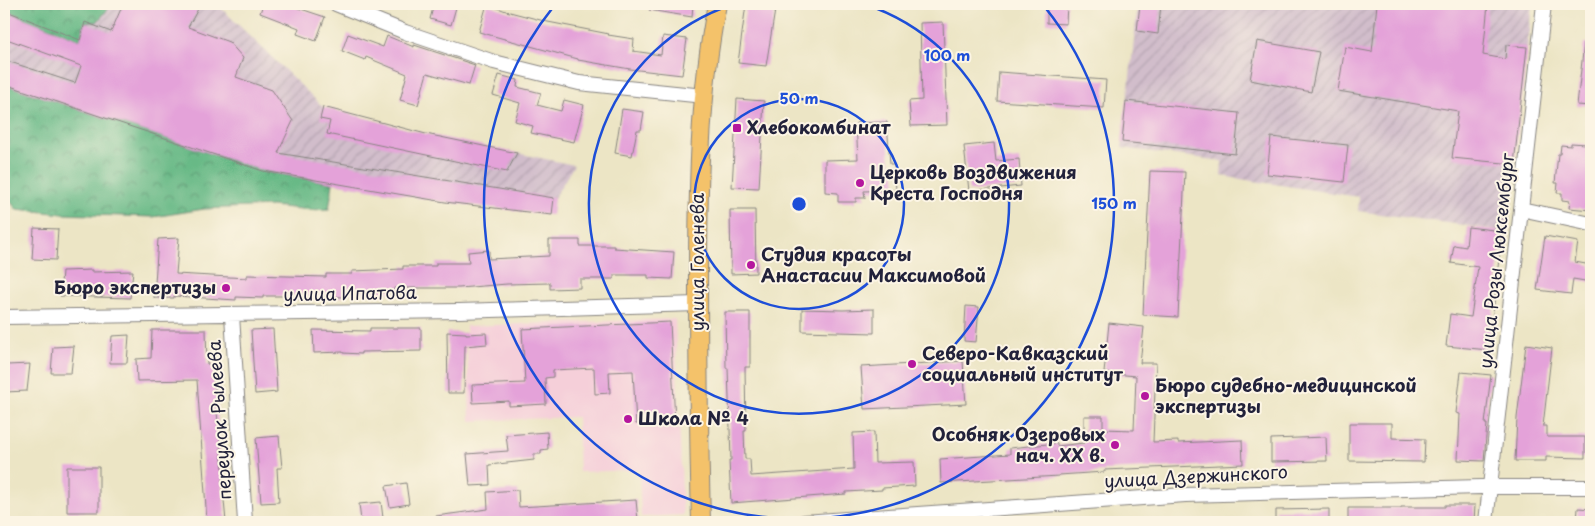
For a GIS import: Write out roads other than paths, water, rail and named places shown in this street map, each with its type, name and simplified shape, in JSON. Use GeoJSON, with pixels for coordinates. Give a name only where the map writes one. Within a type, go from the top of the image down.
{"type":"FeatureCollection","features":[{"type":"Feature","properties":{"kind":"main road","name":"улица Голенева"},"geometry":{"type":"LineString","coordinates":[[702,522],[698,198],[707,63],[717,4]]}},
{"type":"Feature","properties":{"kind":"street"},"geometry":{"type":"LineString","coordinates":[[336,4],[405,32],[494,62],[579,82],[704,96]]}},
{"type":"Feature","properties":{"kind":"street","name":"улица Розы Люксембург"},"geometry":{"type":"LineString","coordinates":[[1486,522],[1544,4]]}},
{"type":"Feature","properties":{"kind":"street"},"geometry":{"type":"LineString","coordinates":[[1521,210],[1591,224]]}},
{"type":"Feature","properties":{"kind":"street","name":"улица Ипатова"},"geometry":{"type":"LineString","coordinates":[[4,317],[232,315],[698,304]]}},
{"type":"Feature","properties":{"kind":"street","name":"переулок Рылеева"},"geometry":{"type":"LineString","coordinates":[[232,315],[245,522]]}},
{"type":"Feature","properties":{"kind":"street","name":"улица Дзержинского"},"geometry":{"type":"LineString","coordinates":[[804,522],[1185,495],[1316,490],[1591,487]]}},
{"type":"Feature","properties":{"kind":"place","name":"Хлебокомбинат"},"geometry":{"type":"Point","coordinates":[737,128]}},
{"type":"Feature","properties":{"kind":"place","name":"Церковь Воздвижения Креста Господня"},"geometry":{"type":"Point","coordinates":[860,183]}},
{"type":"Feature","properties":{"kind":"place","name":"Студия красоты Анастасии Максимовой"},"geometry":{"type":"Point","coordinates":[751,265]}},
{"type":"Feature","properties":{"kind":"place","name":"Бюро экспертизы"},"geometry":{"type":"Point","coordinates":[226,288]}},
{"type":"Feature","properties":{"kind":"place","name":"Северо-Кавказский социальный институт"},"geometry":{"type":"Point","coordinates":[912,364]}},
{"type":"Feature","properties":{"kind":"place","name":"Бюро судебно-медицинской экспертизы"},"geometry":{"type":"Point","coordinates":[1145,396]}},
{"type":"Feature","properties":{"kind":"place","name":"Школа № 4"},"geometry":{"type":"Point","coordinates":[628,419]}},
{"type":"Feature","properties":{"kind":"place","name":"Особняк Озеровых нач. ХХ в."},"geometry":{"type":"Point","coordinates":[1115,445]}}]}
